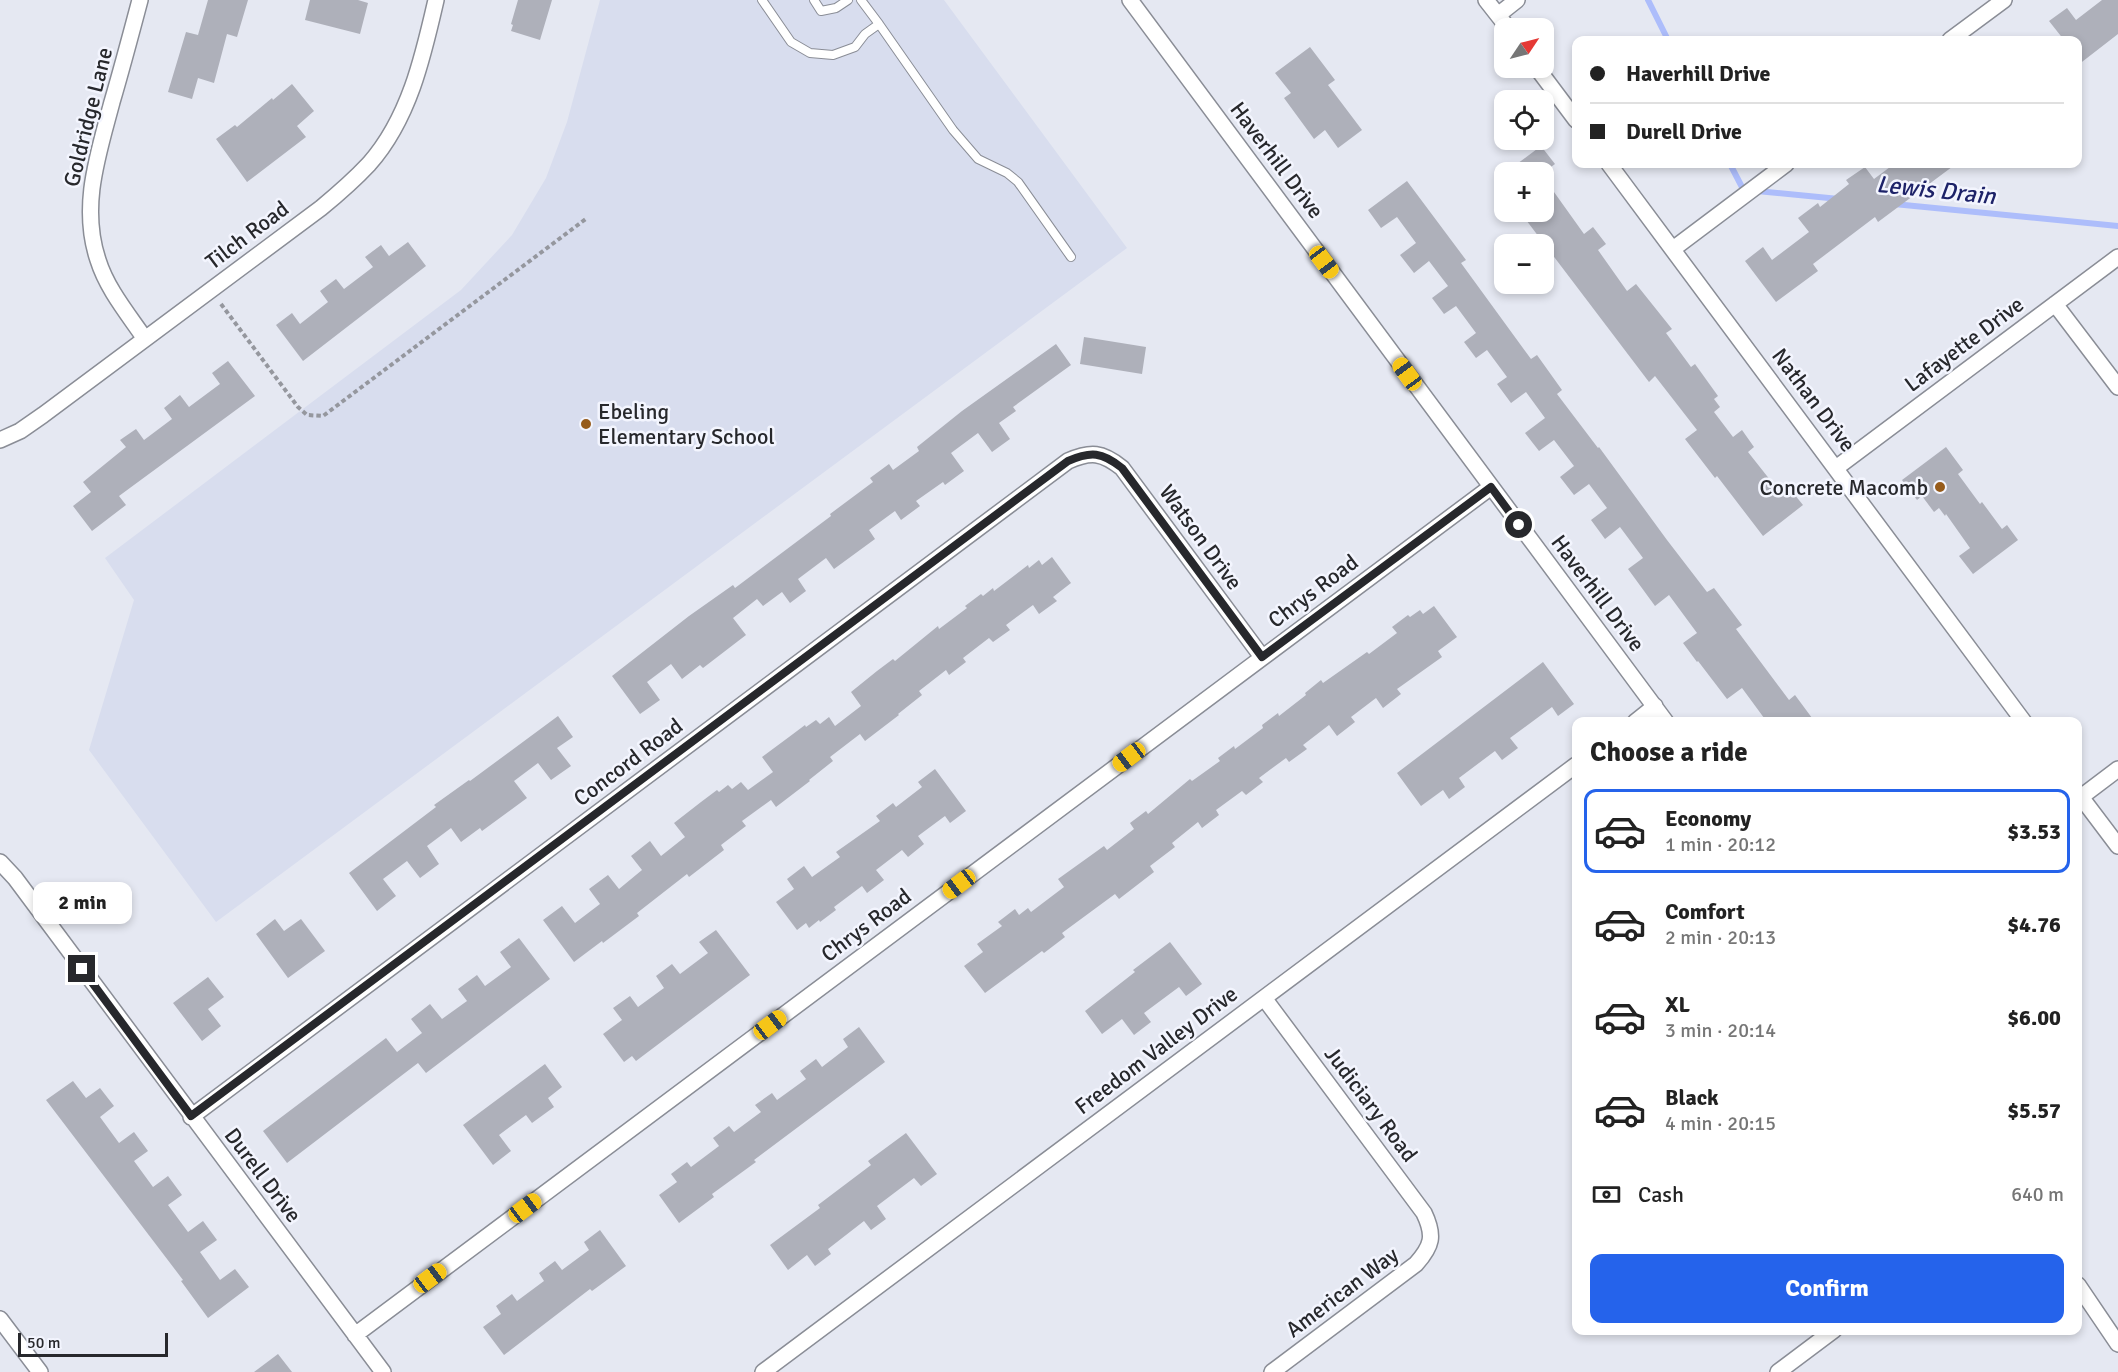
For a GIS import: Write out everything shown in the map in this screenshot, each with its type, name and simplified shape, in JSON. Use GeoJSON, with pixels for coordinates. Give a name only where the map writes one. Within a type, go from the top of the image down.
{"type":"FeatureCollection","features":[{"type":"Feature","properties":{"kind":"street","name":"Goldridge Lane"},"geometry":{"type":"LineString","coordinates":[[140,0],[92,176],[90,207],[92,234],[98,261],[109,285],[145,339]]}},
{"type":"Feature","properties":{"kind":"street","name":"Tilch Road"},"geometry":{"type":"LineString","coordinates":[[0,440],[20,431],[43,415],[347,187],[370,163],[386,141],[413,87],[423,59],[436,0]]}},
{"type":"Feature","properties":{"kind":"street","name":"Haverhill Drive"},"geometry":{"type":"LineString","coordinates":[[1131,0],[1663,717]]}},
{"type":"Feature","properties":{"kind":"street"},"geometry":{"type":"LineString","coordinates":[[1486,0],[1500,18]]}},
{"type":"Feature","properties":{"kind":"street"},"geometry":{"type":"LineString","coordinates":[[1498,15],[1517,0]]}},
{"type":"Feature","properties":{"kind":"street"},"geometry":{"type":"LineString","coordinates":[[1955,36],[2004,0]]}},
{"type":"Feature","properties":{"kind":"street"},"geometry":{"type":"LineString","coordinates":[[1544,78],[1572,115]]}},
{"type":"Feature","properties":{"kind":"street","name":"Nathan Drive"},"geometry":{"type":"LineString","coordinates":[[1612,168],[2020,717]]}},
{"type":"Feature","properties":{"kind":"street"},"geometry":{"type":"LineString","coordinates":[[1673,249],[1781,168]]}},
{"type":"Feature","properties":{"kind":"street","name":"Lafayette Drive"},"geometry":{"type":"LineString","coordinates":[[1836,468],[2118,256]]}},
{"type":"Feature","properties":{"kind":"street"},"geometry":{"type":"LineString","coordinates":[[2055,304],[2118,387]]}},
{"type":"Feature","properties":{"kind":"street","name":"Watson Drive"},"geometry":{"type":"LineString","coordinates":[[1096,454],[1110,458],[1122,468],[1262,657]]}},
{"type":"Feature","properties":{"kind":"street","name":"Concord Road"},"geometry":{"type":"LineString","coordinates":[[191,1116],[1068,461],[1082,455],[1096,454]]}},
{"type":"Feature","properties":{"kind":"street","name":"Chrys Road"},"geometry":{"type":"LineString","coordinates":[[355,1335],[1491,487]]}},
{"type":"Feature","properties":{"kind":"street"},"geometry":{"type":"LineString","coordinates":[[1641,717],[1655,706]]}},
{"type":"Feature","properties":{"kind":"street","name":"Freedom Valley Drive"},"geometry":{"type":"LineString","coordinates":[[763,1372],[1572,768]]}},
{"type":"Feature","properties":{"kind":"street"},"geometry":{"type":"LineString","coordinates":[[2082,793],[2118,769]]}},
{"type":"Feature","properties":{"kind":"street"},"geometry":{"type":"LineString","coordinates":[[2082,799],[2118,846]]}},
{"type":"Feature","properties":{"kind":"street","name":"Durell Drive"},"geometry":{"type":"LineString","coordinates":[[0,862],[15,878],[383,1372]]}},
{"type":"Feature","properties":{"kind":"street","name":"Judiciary Road"},"geometry":{"type":"LineString","coordinates":[[1264,998],[1424,1213],[1430,1225],[1431,1241]]}},
{"type":"Feature","properties":{"kind":"street","name":"American Way"},"geometry":{"type":"LineString","coordinates":[[1272,1372],[1416,1264],[1425,1254],[1431,1241]]}},
{"type":"Feature","properties":{"kind":"street"},"geometry":{"type":"LineString","coordinates":[[2082,1291],[2117,1342]]}},
{"type":"Feature","properties":{"kind":"street"},"geometry":{"type":"LineString","coordinates":[[0,1319],[40,1372]]}},
{"type":"Feature","properties":{"kind":"street"},"geometry":{"type":"LineString","coordinates":[[1778,1372],[1827,1335]]}},
{"type":"Feature","properties":{"kind":"lane"},"geometry":{"type":"LineString","coordinates":[[762,0],[791,42],[810,53],[834,55],[855,47],[865,34],[879,24]]}},
{"type":"Feature","properties":{"kind":"lane"},"geometry":{"type":"LineString","coordinates":[[813,0],[821,11],[836,8],[848,0]]}},
{"type":"Feature","properties":{"kind":"lane"},"geometry":{"type":"LineString","coordinates":[[861,0],[953,130],[978,159],[1007,173],[1018,182],[1071,257]]}},
{"type":"Feature","properties":{"kind":"path"},"geometry":{"type":"LineString","coordinates":[[220,303],[298,407],[307,415],[323,416],[587,218]]}},
{"type":"Feature","properties":{"kind":"shaded area","name":"Ebeling Elementary School"},"geometry":{"type":"Polygon","coordinates":[[[600,0],[944,0],[1127,248],[216,922],[89,750],[134,600],[105,558],[461,290],[512,235],[546,178],[567,122],[600,0]]]}},
{"type":"Feature","properties":{"kind":"building"},"geometry":{"type":"Polygon","coordinates":[[[208,0],[248,0],[237,37],[227,34],[214,83],[198,78],[192,99],[168,92],[186,32],[198,35],[208,0]]]}},
{"type":"Feature","properties":{"kind":"building"},"geometry":{"type":"Polygon","coordinates":[[[310,0],[358,0],[368,3],[360,34],[305,20],[310,0]]]}},
{"type":"Feature","properties":{"kind":"building"},"geometry":{"type":"Polygon","coordinates":[[[518,0],[552,0],[540,40],[511,31],[518,0]]]}},
{"type":"Feature","properties":{"kind":"building"},"geometry":{"type":"Polygon","coordinates":[[[2102,0],[2118,0],[2118,34],[2082,62],[2082,36],[2061,36],[2049,21],[2067,8],[2076,20],[2102,0]]]}},
{"type":"Feature","properties":{"kind":"building"},"geometry":{"type":"Polygon","coordinates":[[[1310,47],[1335,80],[1328,85],[1362,130],[1338,148],[1325,130],[1314,139],[1284,98],[1291,93],[1275,73],[1310,47]]]}},
{"type":"Feature","properties":{"kind":"building"},"geometry":{"type":"Polygon","coordinates":[[[292,84],[314,111],[297,126],[306,137],[247,182],[216,139],[235,125],[237,127],[292,84]]]}},
{"type":"Feature","properties":{"kind":"building"},"geometry":{"type":"Polygon","coordinates":[[[1536,150],[1544,150],[1553,162],[1519,162],[1536,150]]]}},
{"type":"Feature","properties":{"kind":"building"},"geometry":{"type":"Polygon","coordinates":[[[1864,168],[1874,179],[1889,168],[1951,168],[1878,222],[1875,217],[1813,264],[1818,271],[1776,302],[1745,261],[1763,247],[1772,260],[1809,232],[1798,218],[1818,203],[1820,207],[1849,184],[1846,180],[1864,168]]]}},
{"type":"Feature","properties":{"kind":"building"},"geometry":{"type":"Polygon","coordinates":[[[1407,181],[1466,260],[1461,263],[1531,359],[1537,355],[1562,390],[1557,394],[1667,540],[1707,592],[1714,588],[1742,625],[1736,629],[1789,700],[1795,695],[1811,717],[1763,717],[1742,688],[1727,699],[1683,643],[1697,633],[1669,595],[1655,606],[1628,569],[1643,558],[1620,527],[1605,539],[1591,520],[1607,508],[1589,484],[1574,495],[1560,477],[1574,466],[1554,440],[1539,451],[1525,433],[1545,418],[1526,392],[1511,403],[1497,384],[1507,377],[1487,350],[1476,358],[1464,342],[1476,333],[1456,306],[1444,314],[1432,298],[1448,286],[1429,261],[1414,273],[1400,255],[1416,243],[1397,217],[1381,228],[1368,210],[1407,181]]]}},
{"type":"Feature","properties":{"kind":"building"},"geometry":{"type":"Polygon","coordinates":[[[1554,192],[1584,234],[1593,227],[1606,244],[1598,250],[1627,291],[1636,284],[1672,329],[1666,333],[1691,367],[1695,364],[1718,396],[1714,399],[1720,407],[1714,412],[1733,437],[1742,430],[1754,447],[1748,452],[1782,495],[1790,489],[1803,505],[1763,536],[1685,439],[1697,430],[1655,376],[1649,382],[1554,257],[1554,234],[1537,234],[1528,222],[1554,222],[1554,192]]]}},
{"type":"Feature","properties":{"kind":"building"},"geometry":{"type":"Polygon","coordinates":[[[408,242],[426,266],[303,361],[276,325],[292,313],[300,324],[328,302],[320,291],[336,279],[344,289],[373,267],[365,257],[381,245],[389,256],[408,242]]]}},
{"type":"Feature","properties":{"kind":"building"},"geometry":{"type":"Polygon","coordinates":[[[1084,337],[1146,347],[1142,374],[1080,364],[1084,337]]]}},
{"type":"Feature","properties":{"kind":"building"},"geometry":{"type":"Polygon","coordinates":[[[1056,344],[1071,365],[1013,407],[1016,411],[999,423],[1010,439],[992,452],[978,433],[951,453],[964,471],[945,485],[943,482],[916,501],[920,506],[901,520],[895,511],[869,530],[875,539],[834,569],[826,558],[798,579],[806,591],[790,603],[782,592],[763,606],[757,599],[733,618],[746,635],[703,668],[700,665],[682,679],[671,664],[647,682],[660,700],[640,714],[612,676],[689,616],[733,585],[735,588],[831,516],[830,514],[873,482],[870,478],[889,464],[893,470],[919,451],[917,447],[962,411],[1056,344]]]}},
{"type":"Feature","properties":{"kind":"building"},"geometry":{"type":"Polygon","coordinates":[[[228,361],[255,396],[119,496],[126,505],[92,531],[73,506],[91,492],[83,482],[126,447],[120,440],[136,429],[144,440],[172,419],[164,408],[180,395],[189,407],[220,384],[212,373],[228,361]]]}},
{"type":"Feature","properties":{"kind":"building"},"geometry":{"type":"Polygon","coordinates":[[[1946,447],[1963,470],[1958,474],[1980,504],[1982,502],[2002,529],[2007,525],[2018,540],[1973,574],[1959,556],[1970,548],[1946,514],[1945,516],[1939,508],[1934,512],[1922,496],[1917,500],[1902,480],[1946,447]]]}},
{"type":"Feature","properties":{"kind":"building"},"geometry":{"type":"Polygon","coordinates":[[[1052,557],[1071,583],[1053,597],[1057,601],[1039,614],[1033,605],[1006,625],[1010,630],[993,642],[989,638],[963,658],[966,662],[949,675],[946,670],[919,691],[922,695],[865,741],[860,734],[830,757],[833,761],[810,781],[776,807],[771,800],[742,821],[746,826],[721,845],[724,850],[689,877],[687,874],[637,913],[639,916],[574,962],[543,920],[562,906],[575,923],[600,904],[589,889],[608,875],[619,889],[642,870],[631,856],[650,841],[661,856],[685,837],[674,823],[701,802],[728,785],[732,789],[741,782],[748,790],[773,772],[762,757],[805,725],[806,727],[816,720],[820,724],[829,717],[835,726],[861,706],[851,692],[877,671],[893,659],[895,661],[938,626],[939,629],[981,594],[983,596],[993,588],[994,591],[1028,565],[1029,568],[1039,560],[1042,565],[1052,557]]]}},
{"type":"Feature","properties":{"kind":"building"},"geometry":{"type":"Polygon","coordinates":[[[1434,606],[1457,637],[1438,651],[1442,657],[1397,689],[1401,694],[1383,708],[1376,698],[1351,717],[1355,722],[1337,736],[1329,725],[1303,745],[1307,749],[1289,762],[1286,758],[1259,778],[1263,782],[1246,795],[1242,791],[1216,810],[1219,815],[1202,828],[1198,822],[1172,843],[1175,847],[1150,866],[1154,872],[1119,899],[1115,894],[1062,933],[1065,937],[1044,953],[1042,951],[985,993],[964,966],[983,952],[977,944],[1002,926],[998,922],[1015,909],[1019,915],[1028,908],[1031,912],[1064,887],[1058,879],[1104,846],[1107,850],[1134,829],[1130,823],[1146,811],[1148,814],[1190,779],[1192,781],[1220,761],[1218,758],[1234,746],[1235,749],[1263,728],[1262,725],[1278,713],[1279,716],[1321,680],[1323,683],[1367,652],[1369,654],[1397,633],[1392,627],[1408,615],[1410,617],[1420,610],[1423,614],[1434,606]]]}},
{"type":"Feature","properties":{"kind":"building"},"geometry":{"type":"Polygon","coordinates":[[[1543,662],[1574,704],[1558,716],[1552,707],[1510,738],[1518,748],[1502,760],[1495,751],[1459,778],[1465,787],[1449,799],[1443,790],[1421,806],[1397,773],[1543,662]]]}},
{"type":"Feature","properties":{"kind":"building"},"geometry":{"type":"Polygon","coordinates":[[[558,716],[573,737],[557,748],[571,766],[551,780],[538,763],[514,781],[527,798],[482,831],[480,828],[461,842],[451,828],[427,846],[439,864],[420,878],[407,861],[383,879],[396,896],[377,911],[349,873],[436,807],[434,805],[558,716]]]}},
{"type":"Feature","properties":{"kind":"building"},"geometry":{"type":"Polygon","coordinates":[[[935,769],[966,811],[950,823],[945,816],[918,836],[924,844],[908,857],[902,850],[876,870],[884,880],[867,893],[862,886],[834,907],[836,910],[820,922],[819,920],[809,928],[806,923],[797,930],[776,902],[794,889],[787,879],[804,866],[812,877],[840,857],[836,852],[880,821],[876,816],[893,803],[896,807],[922,787],[918,782],[935,769]]]}},
{"type":"Feature","properties":{"kind":"building"},"geometry":{"type":"Polygon","coordinates":[[[275,919],[284,931],[301,919],[325,951],[288,978],[256,934],[275,919]]]}},
{"type":"Feature","properties":{"kind":"building"},"geometry":{"type":"Polygon","coordinates":[[[716,930],[750,975],[636,1061],[632,1056],[624,1062],[603,1034],[622,1020],[613,1008],[630,996],[638,1007],[664,988],[656,976],[672,964],[680,974],[708,953],[699,942],[716,930]]]}},
{"type":"Feature","properties":{"kind":"building"},"geometry":{"type":"Polygon","coordinates":[[[519,938],[550,979],[426,1073],[418,1063],[287,1163],[263,1131],[386,1038],[397,1052],[422,1033],[411,1019],[430,1004],[442,1019],[467,1001],[458,989],[477,975],[485,986],[511,967],[500,952],[519,938]]]}},
{"type":"Feature","properties":{"kind":"building"},"geometry":{"type":"Polygon","coordinates":[[[1170,942],[1202,984],[1186,996],[1179,987],[1144,1013],[1151,1022],[1134,1035],[1122,1019],[1102,1034],[1085,1011],[1170,942]]]}},
{"type":"Feature","properties":{"kind":"building"},"geometry":{"type":"Polygon","coordinates":[[[208,977],[224,997],[208,1009],[221,1026],[202,1041],[173,1003],[208,977]]]}},
{"type":"Feature","properties":{"kind":"building"},"geometry":{"type":"Polygon","coordinates":[[[859,1027],[885,1062],[754,1160],[756,1162],[712,1194],[714,1197],[679,1223],[659,1195],[677,1182],[671,1174],[687,1162],[691,1167],[719,1146],[713,1138],[729,1126],[734,1132],[761,1112],[755,1105],[772,1093],[777,1100],[806,1079],[800,1071],[816,1059],[822,1067],[848,1047],[843,1039],[859,1027]]]}},
{"type":"Feature","properties":{"kind":"building"},"geometry":{"type":"Polygon","coordinates":[[[545,1064],[562,1087],[548,1098],[554,1107],[532,1123],[526,1115],[499,1135],[511,1151],[493,1165],[463,1125],[545,1064]]]}},
{"type":"Feature","properties":{"kind":"building"},"geometry":{"type":"Polygon","coordinates":[[[73,1081],[86,1098],[100,1088],[114,1106],[100,1117],[119,1143],[134,1132],[148,1151],[134,1161],[153,1187],[168,1176],[182,1195],[168,1205],[188,1232],[203,1221],[217,1240],[200,1252],[220,1280],[235,1269],[249,1287],[208,1318],[181,1281],[183,1280],[46,1100],[73,1081]]]}},
{"type":"Feature","properties":{"kind":"building"},"geometry":{"type":"Polygon","coordinates":[[[906,1133],[937,1174],[921,1186],[914,1178],[877,1206],[886,1219],[871,1230],[864,1221],[828,1249],[831,1254],[815,1266],[807,1255],[788,1270],[770,1245],[820,1208],[818,1205],[871,1165],[868,1161],[906,1133]]]}},
{"type":"Feature","properties":{"kind":"building"},"geometry":{"type":"Polygon","coordinates":[[[600,1230],[626,1266],[592,1291],[590,1289],[504,1355],[483,1327],[501,1314],[496,1306],[512,1294],[517,1301],[544,1281],[539,1273],[555,1261],[562,1270],[589,1250],[584,1242],[600,1230]]]}},
{"type":"Feature","properties":{"kind":"building"},"geometry":{"type":"Polygon","coordinates":[[[278,1354],[292,1372],[254,1372],[278,1354]]]}},
{"type":"Feature","properties":{"kind":"waterway","name":"Lewis Drain"},"geometry":{"type":"LineString","coordinates":[[1648,0],[1666,36]]}},
{"type":"Feature","properties":{"kind":"waterway","name":"Lewis Drain"},"geometry":{"type":"LineString","coordinates":[[1732,168],[1743,189],[1747,190]]}},
{"type":"Feature","properties":{"kind":"waterway","name":"Lewis Drain"},"geometry":{"type":"LineString","coordinates":[[1757,191],[1839,199]]}},
{"type":"Feature","properties":{"kind":"waterway","name":"Lewis Drain"},"geometry":{"type":"LineString","coordinates":[[1894,204],[2118,226]]}},
{"type":"Feature","properties":{"kind":"place","name":"Ebeling Elementary School"},"geometry":{"type":"Point","coordinates":[586,424]}},
{"type":"Feature","properties":{"kind":"place","name":"Concrete Macomb"},"geometry":{"type":"Point","coordinates":[1940,487]}},
{"type":"Feature","properties":{"kind":"route"},"geometry":{"type":"LineString","coordinates":[[82,969],[191,1116],[1068,461],[1082,455],[1096,454],[1110,458],[1122,468],[1262,657],[1491,487],[1519,525]]}}]}
